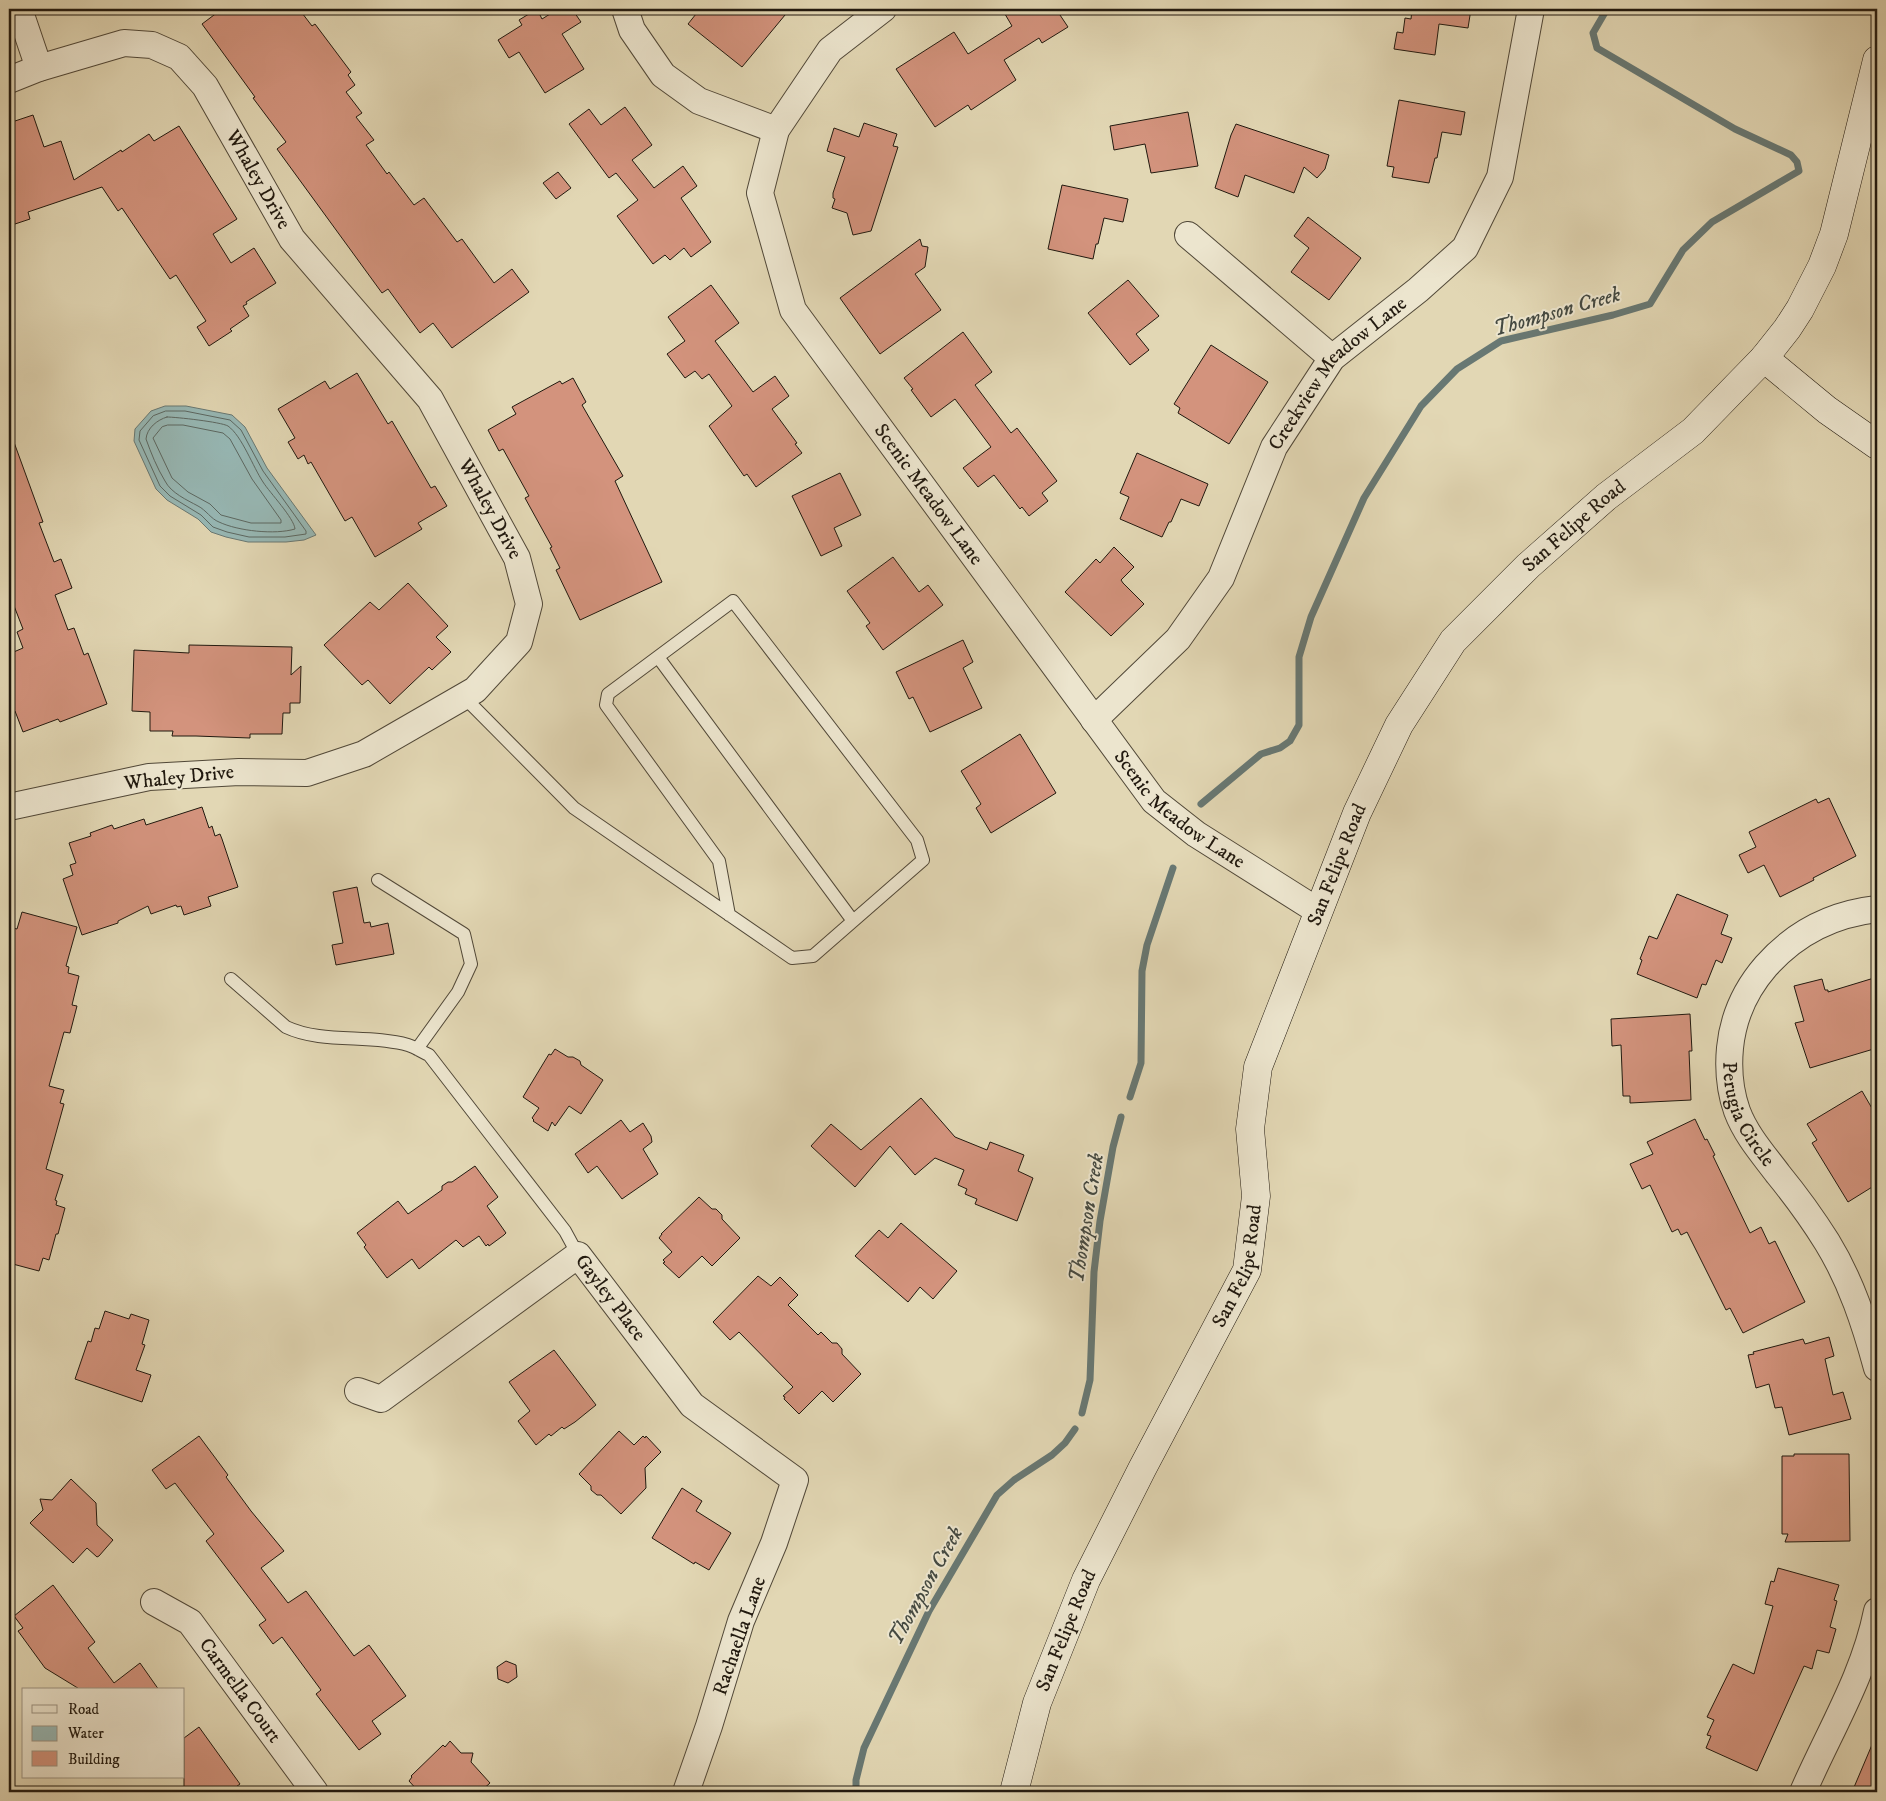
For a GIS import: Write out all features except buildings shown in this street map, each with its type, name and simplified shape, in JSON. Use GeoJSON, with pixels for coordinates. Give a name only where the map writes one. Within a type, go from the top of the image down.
{"type":"FeatureCollection","features":[{"type":"Feature","properties":{"kind":"street"},"geometry":{"type":"LineString","coordinates":[[19,9],[39,68]]}},
{"type":"Feature","properties":{"kind":"street"},"geometry":{"type":"LineString","coordinates":[[625,9],[632,30],[663,75],[699,101],[776,130]]}},
{"type":"Feature","properties":{"kind":"street","name":"Scenic Meadow Lane"},"geometry":{"type":"LineString","coordinates":[[883,9],[830,50],[776,130],[760,194],[793,310],[1154,801],[1196,834],[1318,911]]}},
{"type":"Feature","properties":{"kind":"street","name":"Creekview Meadow Lane"},"geometry":{"type":"LineString","coordinates":[[1094,720],[1178,639],[1221,578],[1274,447],[1332,358],[1418,290],[1465,248],[1500,177],[1531,9]]}},
{"type":"Feature","properties":{"kind":"street","name":"Whaley Drive"},"geometry":{"type":"LineString","coordinates":[[9,80],[39,68],[124,42],[152,44],[179,57],[205,86],[292,239],[430,399],[517,558],[529,604],[519,642],[475,690],[364,754],[307,773],[239,772],[149,777],[9,807]]}},
{"type":"Feature","properties":{"kind":"street","name":"San Felipe Road"},"geometry":{"type":"LineString","coordinates":[[1014,1792],[1037,1703],[1086,1580],[1142,1468],[1247,1270],[1256,1196],[1250,1129],[1258,1066],[1357,813],[1399,725],[1453,641],[1528,566],[1606,497],[1692,431],[1764,358],[1800,308],[1822,266],[1834,234],[1877,60]]}},
{"type":"Feature","properties":{"kind":"street"},"geometry":{"type":"LineString","coordinates":[[1188,235],[1332,358]]}},
{"type":"Feature","properties":{"kind":"street"},"geometry":{"type":"LineString","coordinates":[[1764,358],[1827,410],[1877,445]]}},
{"type":"Feature","properties":{"kind":"street","name":"Perugia Circle"},"geometry":{"type":"LineString","coordinates":[[1877,909],[1837,917],[1816,926],[1795,939],[1772,959],[1745,996],[1731,1040],[1729,1070],[1733,1099],[1744,1127],[1809,1214],[1838,1261],[1856,1303],[1877,1368]]}},
{"type":"Feature","properties":{"kind":"street","name":"Gayley Place"},"geometry":{"type":"LineString","coordinates":[[358,1391],[381,1399],[578,1255],[692,1405],[795,1480]]}},
{"type":"Feature","properties":{"kind":"street","name":"Rachaella Lane"},"geometry":{"type":"LineString","coordinates":[[686,1792],[709,1726],[741,1621],[774,1543],[795,1480]]}},
{"type":"Feature","properties":{"kind":"street","name":"Carmella Court"},"geometry":{"type":"LineString","coordinates":[[154,1602],[190,1622],[315,1792]]}},
{"type":"Feature","properties":{"kind":"street"},"geometry":{"type":"LineString","coordinates":[[1803,1792],[1849,1697],[1868,1646],[1877,1611]]}},
{"type":"Feature","properties":{"kind":"lane"},"geometry":{"type":"LineString","coordinates":[[463,696],[574,808],[729,915],[792,958],[814,956],[922,860],[917,840],[733,600],[608,694],[606,705],[719,861],[729,915]]}},
{"type":"Feature","properties":{"kind":"lane"},"geometry":{"type":"LineString","coordinates":[[658,657],[853,921]]}},
{"type":"Feature","properties":{"kind":"lane"},"geometry":{"type":"LineString","coordinates":[[378,880],[464,934],[472,964],[458,992],[417,1049]]}},
{"type":"Feature","properties":{"kind":"lane"},"geometry":{"type":"LineString","coordinates":[[231,979],[286,1027],[295,1031],[387,1041],[409,1045],[429,1055],[564,1231],[578,1255]]}},
{"type":"Feature","properties":{"kind":"water"},"geometry":{"type":"Polygon","coordinates":[[[165,406],[186,406],[232,415],[245,427],[267,468],[316,535],[304,540],[286,542],[248,542],[226,537],[211,532],[198,519],[167,500],[156,489],[134,441],[135,429],[151,411],[165,406]]]}},
{"type":"Feature","properties":{"kind":"waterway","name":"Thompson Creek"},"geometry":{"type":"LineString","coordinates":[[1201,804],[1261,754],[1280,748],[1290,741],[1299,725],[1299,657],[1311,617],[1364,498],[1421,406],[1457,369],[1501,341],[1613,315],[1650,304],[1683,250],[1712,222],[1799,171],[1797,162],[1791,155],[1735,129],[1597,48],[1593,33],[1607,9]]}},
{"type":"Feature","properties":{"kind":"waterway","name":"Thompson Creek"},"geometry":{"type":"LineString","coordinates":[[1130,1097],[1141,1063],[1142,971],[1147,945],[1173,868]]}},
{"type":"Feature","properties":{"kind":"waterway","name":"Thompson Creek"},"geometry":{"type":"LineString","coordinates":[[1082,1413],[1090,1380],[1094,1272],[1100,1221],[1113,1147],[1121,1117]]}},
{"type":"Feature","properties":{"kind":"waterway","name":"Thompson Creek"},"geometry":{"type":"LineString","coordinates":[[856,1792],[856,1780],[864,1748],[929,1611],[997,1495],[1014,1480],[1052,1455],[1065,1443],[1075,1429]]}}]}
